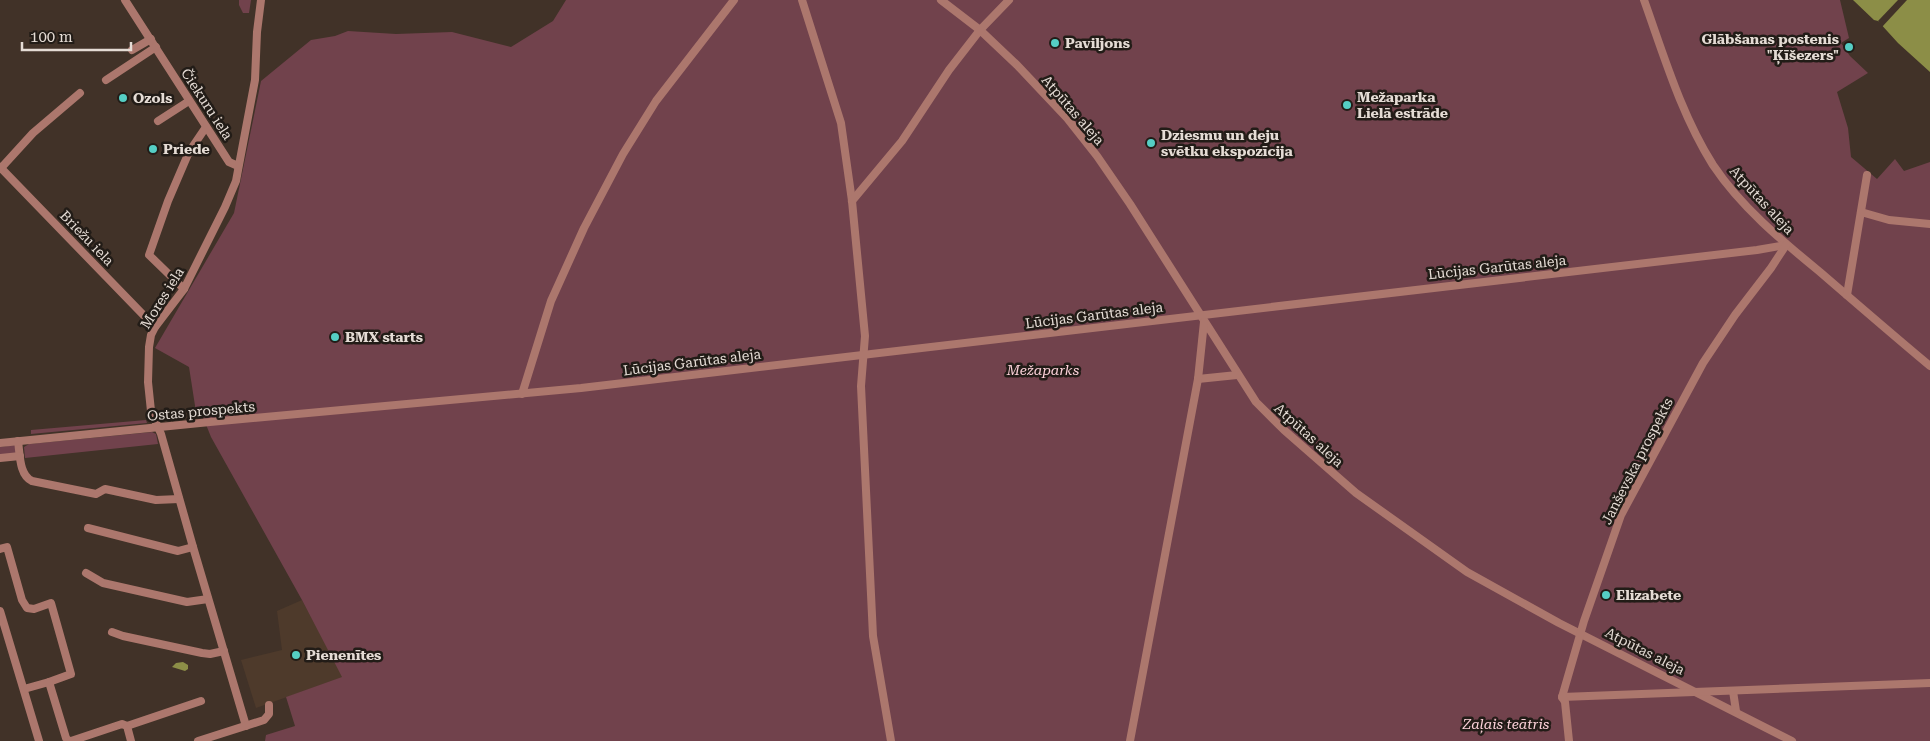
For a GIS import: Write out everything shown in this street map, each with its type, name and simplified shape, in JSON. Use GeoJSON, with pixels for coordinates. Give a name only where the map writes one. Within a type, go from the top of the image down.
{"type":"FeatureCollection","features":[{"type":"Feature","properties":{"kind":"street","name":"Čiekuru iela"},"geometry":{"type":"LineString","coordinates":[[125,0],[229,162],[238,166]]}},
{"type":"Feature","properties":{"kind":"street","name":"Mores iela"},"geometry":{"type":"LineString","coordinates":[[246,726],[161,434],[151,411],[148,382],[149,347],[155,327],[184,288],[236,181],[255,80],[257,32],[261,0]]}},
{"type":"Feature","properties":{"kind":"street"},"geometry":{"type":"LineString","coordinates":[[522,394],[551,301],[584,228],[623,154],[656,101],[734,0]]}},
{"type":"Feature","properties":{"kind":"street"},"geometry":{"type":"LineString","coordinates":[[802,0],[841,123],[852,201],[865,336],[861,386],[873,636],[891,741]]}},
{"type":"Feature","properties":{"kind":"street","name":"Atpūtas aleja"},"geometry":{"type":"LineString","coordinates":[[941,0],[980,30],[1017,65],[1067,118],[1097,156],[1130,204],[1237,375],[1256,402],[1284,430],[1356,493],[1467,572],[1559,623],[1699,692],[1792,741]]}},
{"type":"Feature","properties":{"kind":"street"},"geometry":{"type":"LineString","coordinates":[[852,201],[902,141],[949,70],[980,30],[1009,0]]}},
{"type":"Feature","properties":{"kind":"street","name":"Atpūtas aleja"},"geometry":{"type":"LineString","coordinates":[[1644,0],[1666,63],[1694,132],[1714,165],[1733,190],[1786,245],[1930,366]]}},
{"type":"Feature","properties":{"kind":"street"},"geometry":{"type":"LineString","coordinates":[[132,50],[151,39]]}},
{"type":"Feature","properties":{"kind":"street"},"geometry":{"type":"LineString","coordinates":[[106,80],[156,47]]}},
{"type":"Feature","properties":{"kind":"street"},"geometry":{"type":"LineString","coordinates":[[1,167],[32,133],[80,93]]}},
{"type":"Feature","properties":{"kind":"street"},"geometry":{"type":"LineString","coordinates":[[158,121],[189,101]]}},
{"type":"Feature","properties":{"kind":"street"},"geometry":{"type":"LineString","coordinates":[[184,288],[149,255],[168,201],[189,152],[206,127]]}},
{"type":"Feature","properties":{"kind":"street","name":"Briežu iela"},"geometry":{"type":"LineString","coordinates":[[1,167],[155,327]]}},
{"type":"Feature","properties":{"kind":"street"},"geometry":{"type":"LineString","coordinates":[[1847,295],[1867,175]]}},
{"type":"Feature","properties":{"kind":"street"},"geometry":{"type":"LineString","coordinates":[[1861,212],[1889,220],[1930,224]]}},
{"type":"Feature","properties":{"kind":"street","name":"Lūcijas Garūtas aleja"},"geometry":{"type":"LineString","coordinates":[[405,404],[522,394],[864,354],[1203,319],[1438,286],[1749,251],[1786,245]]}},
{"type":"Feature","properties":{"kind":"street","name":"Janševska prospekts"},"geometry":{"type":"LineString","coordinates":[[1569,741],[1565,702],[1562,697],[1580,633],[1621,515],[1703,363],[1786,245]]}},
{"type":"Feature","properties":{"kind":"street"},"geometry":{"type":"LineString","coordinates":[[1130,741],[1198,379],[1203,319]]}},
{"type":"Feature","properties":{"kind":"street"},"geometry":{"type":"LineString","coordinates":[[1198,379],[1237,375]]}},
{"type":"Feature","properties":{"kind":"street","name":"Ostas prospekts"},"geometry":{"type":"LineString","coordinates":[[0,443],[405,404]]}},
{"type":"Feature","properties":{"kind":"street"},"geometry":{"type":"LineString","coordinates":[[18,441],[23,472],[26,478],[32,481],[96,494],[106,489],[156,500],[179,499]]}},
{"type":"Feature","properties":{"kind":"street"},"geometry":{"type":"LineString","coordinates":[[0,458],[20,456]]}},
{"type":"Feature","properties":{"kind":"street"},"geometry":{"type":"LineString","coordinates":[[88,528],[178,551],[193,547]]}},
{"type":"Feature","properties":{"kind":"street"},"geometry":{"type":"LineString","coordinates":[[0,549],[7,547],[24,605],[27,608],[34,608],[51,603],[71,674],[24,689]]}},
{"type":"Feature","properties":{"kind":"street"},"geometry":{"type":"LineString","coordinates":[[86,573],[103,583],[187,602],[208,599]]}},
{"type":"Feature","properties":{"kind":"street"},"geometry":{"type":"LineString","coordinates":[[0,611],[39,741]]}},
{"type":"Feature","properties":{"kind":"street"},"geometry":{"type":"LineString","coordinates":[[112,632],[202,653],[210,654],[224,651]]}},
{"type":"Feature","properties":{"kind":"street"},"geometry":{"type":"LineString","coordinates":[[49,682],[66,738],[70,741],[122,724],[127,726],[201,701]]}},
{"type":"Feature","properties":{"kind":"street"},"geometry":{"type":"LineString","coordinates":[[1562,697],[1930,684]]}},
{"type":"Feature","properties":{"kind":"street"},"geometry":{"type":"LineString","coordinates":[[1733,691],[1736,711]]}},
{"type":"Feature","properties":{"kind":"street"},"geometry":{"type":"LineString","coordinates":[[198,741],[268,718],[269,706]]}},
{"type":"Feature","properties":{"kind":"street"},"geometry":{"type":"LineString","coordinates":[[127,726],[131,741]]}},
{"type":"Feature","properties":{"kind":"shaded area"},"geometry":{"type":"Polygon","coordinates":[[[1853,0],[1930,0],[1930,72],[1898,43],[1878,21],[1874,20],[1853,0]]]}},
{"type":"Feature","properties":{"kind":"shaded area","name":"Pienenītes"},"geometry":{"type":"Polygon","coordinates":[[[302,600],[343,677],[256,708],[241,660],[282,650],[277,611],[302,600]]]}},
{"type":"Feature","properties":{"kind":"shaded area"},"geometry":{"type":"Polygon","coordinates":[[[183,662],[188,665],[188,669],[185,671],[172,667],[176,663],[183,662]]]}},
{"type":"Feature","properties":{"kind":"green space"},"geometry":{"type":"Polygon","coordinates":[[[239,0],[251,0],[249,13],[243,13],[239,0]]]}},
{"type":"Feature","properties":{"kind":"green space","name":"Mežaparks"},"geometry":{"type":"Polygon","coordinates":[[[566,0],[1840,0],[1849,38],[1841,43],[1850,56],[1868,73],[1837,92],[1848,128],[1851,157],[1877,179],[1895,159],[1904,171],[1930,162],[1930,741],[265,741],[266,735],[295,726],[286,697],[342,677],[302,600],[211,437],[201,412],[196,412],[189,367],[155,348],[234,213],[261,81],[311,40],[335,36],[348,31],[396,34],[452,32],[511,47],[553,21],[566,0]]]}},
{"type":"Feature","properties":{"kind":"green space"},"geometry":{"type":"Polygon","coordinates":[[[146,420],[147,423],[31,434],[31,430],[146,420]]]}},
{"type":"Feature","properties":{"kind":"green space"},"geometry":{"type":"Polygon","coordinates":[[[152,432],[156,434],[158,444],[25,458],[24,447],[29,444],[152,432]]]}},
{"type":"Feature","properties":{"kind":"green space"},"geometry":{"type":"Polygon","coordinates":[[[16,445],[17,451],[15,454],[0,455],[0,447],[16,445]]]}},
{"type":"Feature","properties":{"kind":"pier"},"geometry":{"type":"Polygon","coordinates":[[[1898,0],[1907,0],[1882,27],[1878,21],[1898,0]]]}},
{"type":"Feature","properties":{"kind":"place","name":"Paviljons"},"geometry":{"type":"Point","coordinates":[1055,43]}},
{"type":"Feature","properties":{"kind":"place","name":"Glābšanas postenis \"Ķīšezers\""},"geometry":{"type":"Point","coordinates":[1849,47]}},
{"type":"Feature","properties":{"kind":"place","name":"Ozols"},"geometry":{"type":"Point","coordinates":[123,98]}},
{"type":"Feature","properties":{"kind":"place","name":"Mežaparka Lielā estrāde"},"geometry":{"type":"Point","coordinates":[1347,105]}},
{"type":"Feature","properties":{"kind":"place","name":"Dziesmu un deju svētku ekspozīcija"},"geometry":{"type":"Point","coordinates":[1151,143]}},
{"type":"Feature","properties":{"kind":"place","name":"Priede"},"geometry":{"type":"Point","coordinates":[153,149]}},
{"type":"Feature","properties":{"kind":"place","name":"BMX starts"},"geometry":{"type":"Point","coordinates":[335,337]}},
{"type":"Feature","properties":{"kind":"place","name":"Elizabete"},"geometry":{"type":"Point","coordinates":[1606,595]}},
{"type":"Feature","properties":{"kind":"place","name":"Pienenītes"},"geometry":{"type":"Point","coordinates":[296,655]}},
{"type":"Feature","properties":{"kind":"park label","name":"Zaļais teātris"},"geometry":{"type":"Point","coordinates":[1506,724]}}]}
